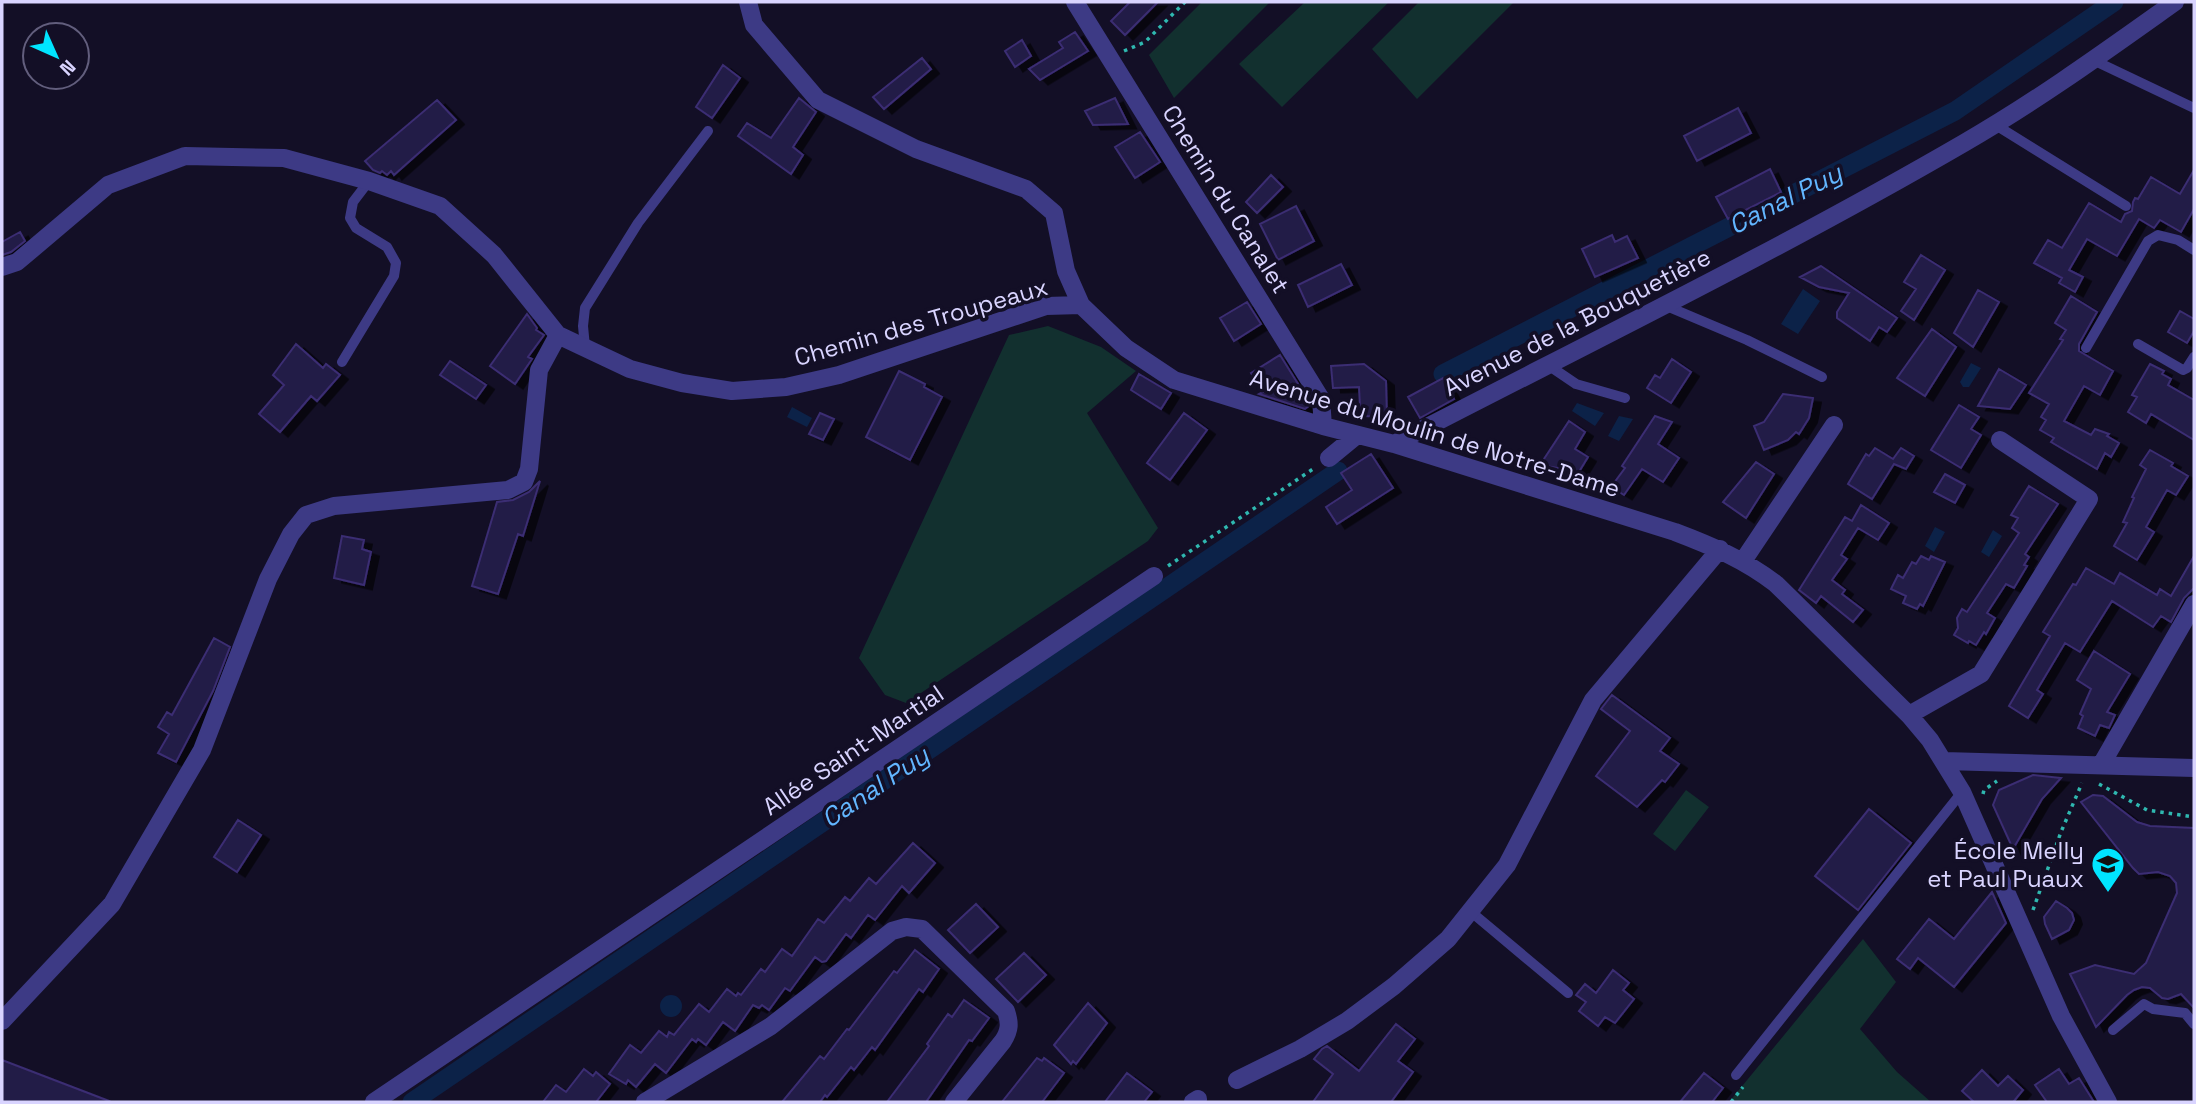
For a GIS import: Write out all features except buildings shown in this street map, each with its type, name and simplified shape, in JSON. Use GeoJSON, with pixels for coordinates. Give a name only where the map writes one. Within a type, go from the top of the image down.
{"type":"FeatureCollection","features":[{"type":"Feature","properties":{"kind":"street","name":"Avenue du Moulin de Notre-Dame"},"geometry":{"type":"LineString","coordinates":[[748,2],[754,25],[818,100],[916,149],[1026,189],[1054,213],[1066,271],[1082,305],[1126,348],[1174,380],[1323,426],[1394,444],[1662,528],[1720,549],[1776,584],[1909,715],[1944,761],[1962,792],[2061,1016],[2108,1102]]}},
{"type":"Feature","properties":{"kind":"street","name":"Chemin du Canalet"},"geometry":{"type":"LineString","coordinates":[[1075,2],[1321,399],[1323,426]]}},
{"type":"Feature","properties":{"kind":"street","name":"Avenue de la Bouquetière"},"geometry":{"type":"LineString","coordinates":[[1394,444],[1808,230],[1967,142],[2093,60],[2175,2]]}},
{"type":"Feature","properties":{"kind":"street","name":"Chemin des Troupeaux"},"geometry":{"type":"LineString","coordinates":[[2,267],[17,262],[108,185],[185,156],[284,158],[369,181],[440,206],[494,255],[558,335],[630,369],[682,383],[732,391],[786,387],[839,375],[1046,306],[1082,305]]}},
{"type":"Feature","properties":{"kind":"street"},"geometry":{"type":"LineString","coordinates":[[2,1021],[111,904],[202,750],[268,579],[291,534],[306,515],[334,506],[508,490],[524,482],[529,469],[539,370],[558,335]]}},
{"type":"Feature","properties":{"kind":"street"},"geometry":{"type":"LineString","coordinates":[[1743,561],[1835,425]]}},
{"type":"Feature","properties":{"kind":"street"},"geometry":{"type":"LineString","coordinates":[[1329,458],[1357,435]]}},
{"type":"Feature","properties":{"kind":"street"},"geometry":{"type":"LineString","coordinates":[[1909,715],[1982,674],[2089,499],[2000,440]]}},
{"type":"Feature","properties":{"kind":"street"},"geometry":{"type":"LineString","coordinates":[[1237,1080],[1300,1049],[1347,1021],[1394,986],[1448,939],[1507,865],[1593,700],[1720,549]]}},
{"type":"Feature","properties":{"kind":"street","name":"Allée Saint-Martial"},"geometry":{"type":"LineString","coordinates":[[374,1102],[1154,576]]}},
{"type":"Feature","properties":{"kind":"street"},"geometry":{"type":"LineString","coordinates":[[2092,769],[2194,604]]}},
{"type":"Feature","properties":{"kind":"street"},"geometry":{"type":"LineString","coordinates":[[1944,761],[2092,769],[2194,768]]}},
{"type":"Feature","properties":{"kind":"street"},"geometry":{"type":"LineString","coordinates":[[645,1102],[771,1026],[892,931],[906,928],[922,929],[1006,1011],[1010,1030],[959,1100]]}},
{"type":"Feature","properties":{"kind":"lane"},"geometry":{"type":"LineString","coordinates":[[2093,60],[2194,107]]}},
{"type":"Feature","properties":{"kind":"lane"},"geometry":{"type":"LineString","coordinates":[[1994,124],[2126,206]]}},
{"type":"Feature","properties":{"kind":"lane"},"geometry":{"type":"LineString","coordinates":[[585,347],[585,308],[638,223],[708,131]]}},
{"type":"Feature","properties":{"kind":"lane"},"geometry":{"type":"LineString","coordinates":[[342,362],[394,276],[396,263],[387,247],[356,228],[350,218],[354,202],[369,181]]}},
{"type":"Feature","properties":{"kind":"lane"},"geometry":{"type":"LineString","coordinates":[[2086,348],[2148,241],[2158,235],[2178,240],[2194,250]]}},
{"type":"Feature","properties":{"kind":"lane"},"geometry":{"type":"LineString","coordinates":[[1664,305],[1747,340],[1822,377]]}},
{"type":"Feature","properties":{"kind":"lane"},"geometry":{"type":"LineString","coordinates":[[2138,344],[2183,370],[2194,357]]}},
{"type":"Feature","properties":{"kind":"lane"},"geometry":{"type":"LineString","coordinates":[[1548,365],[1576,384],[1625,398]]}},
{"type":"Feature","properties":{"kind":"lane"},"geometry":{"type":"LineString","coordinates":[[1735,1075],[1962,792]]}},
{"type":"Feature","properties":{"kind":"lane"},"geometry":{"type":"LineString","coordinates":[[1470,911],[1568,993]]}},
{"type":"Feature","properties":{"kind":"lane"},"geometry":{"type":"LineString","coordinates":[[2113,1030],[2144,1004],[2153,1009],[2185,1013],[2194,1024]]}},
{"type":"Feature","properties":{"kind":"path"},"geometry":{"type":"LineString","coordinates":[[1110,57],[1145,43],[1185,2]]}},
{"type":"Feature","properties":{"kind":"path"},"geometry":{"type":"LineString","coordinates":[[1154,576],[1329,458]]}},
{"type":"Feature","properties":{"kind":"path"},"geometry":{"type":"LineString","coordinates":[[2026,903],[2032,915],[2061,832],[2092,769],[2104,785],[2147,810],[2194,817]]}},
{"type":"Feature","properties":{"kind":"path"},"geometry":{"type":"LineString","coordinates":[[1982,802],[1984,790],[2003,777]]}},
{"type":"Feature","properties":{"kind":"green space"},"geometry":{"type":"Polygon","coordinates":[[[1202,2],[1270,2],[1174,98],[1149,55],[1202,2]]]}},
{"type":"Feature","properties":{"kind":"green space"},"geometry":{"type":"Polygon","coordinates":[[[1305,2],[1389,2],[1282,107],[1239,64],[1305,2]]]}},
{"type":"Feature","properties":{"kind":"green space"},"geometry":{"type":"Polygon","coordinates":[[[1419,2],[1514,2],[1417,99],[1372,49],[1419,2]]]}},
{"type":"Feature","properties":{"kind":"green space"},"geometry":{"type":"Polygon","coordinates":[[[1048,326],[1101,347],[1136,371],[1087,413],[1158,528],[1148,541],[906,703],[885,695],[859,658],[1009,335],[1048,326]]]}},
{"type":"Feature","properties":{"kind":"green space"},"geometry":{"type":"Polygon","coordinates":[[[1686,790],[1709,807],[1675,851],[1653,834],[1686,790]]]}},
{"type":"Feature","properties":{"kind":"green space"},"geometry":{"type":"Polygon","coordinates":[[[1863,939],[1896,982],[1860,1029],[1897,1072],[1931,1102],[1729,1102],[1863,939]]]}},
{"type":"Feature","properties":{"kind":"water"},"geometry":{"type":"Polygon","coordinates":[[[1803,289],[1820,301],[1798,334],[1781,324],[1803,289]]]}},
{"type":"Feature","properties":{"kind":"water"},"geometry":{"type":"Polygon","coordinates":[[[1971,363],[1981,368],[1969,387],[1963,387],[1960,382],[1971,363]]]}},
{"type":"Feature","properties":{"kind":"water"},"geometry":{"type":"Polygon","coordinates":[[[1577,403],[1604,413],[1595,426],[1572,411],[1577,403]]]}},
{"type":"Feature","properties":{"kind":"water"},"geometry":{"type":"Polygon","coordinates":[[[792,407],[812,418],[807,427],[787,417],[792,407]]]}},
{"type":"Feature","properties":{"kind":"water"},"geometry":{"type":"Polygon","coordinates":[[[1619,416],[1633,419],[1619,441],[1608,436],[1619,416]]]}},
{"type":"Feature","properties":{"kind":"water"},"geometry":{"type":"Polygon","coordinates":[[[1935,527],[1945,532],[1934,552],[1925,546],[1935,527]]]}},
{"type":"Feature","properties":{"kind":"water"},"geometry":{"type":"Polygon","coordinates":[[[1993,530],[2002,536],[1989,557],[1981,552],[1993,530]]]}},
{"type":"Feature","properties":{"kind":"water"},"geometry":{"type":"Polygon","coordinates":[[[671,995],[679,998],[682,1006],[679,1014],[671,1017],[663,1014],[660,1006],[663,998],[671,995]]]}},
{"type":"Feature","properties":{"kind":"waterway","name":"Canal Puy"},"geometry":{"type":"LineString","coordinates":[[1443,374],[1955,111],[2114,2]]}},
{"type":"Feature","properties":{"kind":"waterway","name":"Canal Puy"},"geometry":{"type":"LineString","coordinates":[[412,1102],[1338,471]]}},
{"type":"Feature","properties":{"kind":"place","name":"École Melly et Paul Puaux"},"geometry":{"type":"Point","coordinates":[2108,894]}}]}
